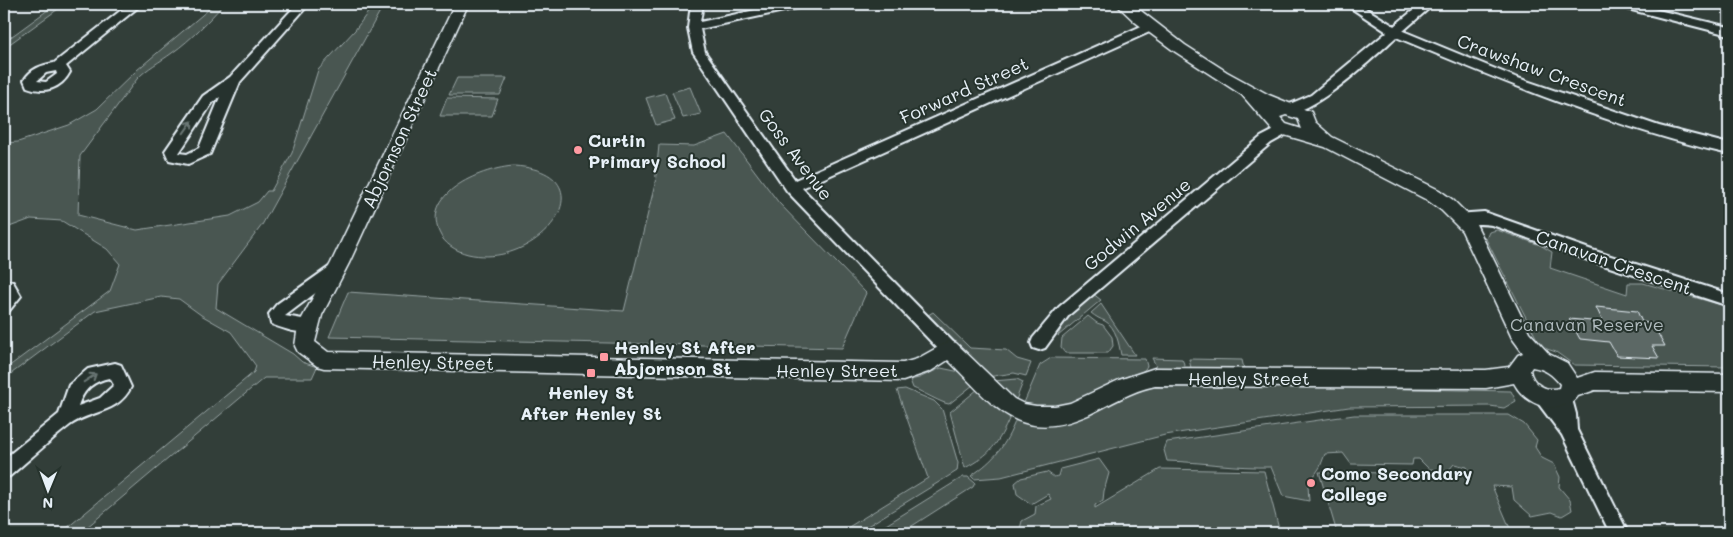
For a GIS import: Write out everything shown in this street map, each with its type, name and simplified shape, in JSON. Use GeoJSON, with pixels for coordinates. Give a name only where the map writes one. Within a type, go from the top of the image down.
{"type":"FeatureCollection","features":[{"type":"Feature","properties":{"kind":"street"},"geometry":{"type":"LineString","coordinates":[[57,67],[136,4]]}},
{"type":"Feature","properties":{"kind":"street"},"geometry":{"type":"LineString","coordinates":[[234,80],[220,110],[205,151],[188,159],[174,157],[172,150],[208,99],[234,80],[303,4]]}},
{"type":"Feature","properties":{"kind":"street","name":"Goss Avenue"},"geometry":{"type":"LineString","coordinates":[[697,4],[694,27],[696,45],[704,60],[792,187],[949,349]]}},
{"type":"Feature","properties":{"kind":"street"},"geometry":{"type":"LineString","coordinates":[[694,27],[798,4]]}},
{"type":"Feature","properties":{"kind":"street"},"geometry":{"type":"LineString","coordinates":[[1123,4],[1150,27],[1290,120],[1433,195],[1465,222],[1522,338],[1535,374],[1568,430],[1619,533]]}},
{"type":"Feature","properties":{"kind":"street","name":"Crawshaw Crescent"},"geometry":{"type":"LineString","coordinates":[[1351,4],[1395,32],[1511,80],[1656,130],[1729,148]]}},
{"type":"Feature","properties":{"kind":"street","name":"Godwin Avenue"},"geometry":{"type":"LineString","coordinates":[[1039,343],[1064,311],[1428,4]]}},
{"type":"Feature","properties":{"kind":"street"},"geometry":{"type":"LineString","coordinates":[[1620,4],[1729,31]]}},
{"type":"Feature","properties":{"kind":"street","name":"Abjornson Street"},"geometry":{"type":"LineString","coordinates":[[307,336],[461,5]]}},
{"type":"Feature","properties":{"kind":"street","name":"Forward Street"},"geometry":{"type":"LineString","coordinates":[[792,187],[1150,27]]}},
{"type":"Feature","properties":{"kind":"street","name":"Canavan Crescent"},"geometry":{"type":"LineString","coordinates":[[1465,222],[1490,226],[1500,222],[1587,254],[1729,300]]}},
{"type":"Feature","properties":{"kind":"street"},"geometry":{"type":"LineString","coordinates":[[307,336],[276,320],[277,314],[288,303],[337,269]]}},
{"type":"Feature","properties":{"kind":"street"},"geometry":{"type":"LineString","coordinates":[[4,286],[8,286],[13,296],[4,307]]}},
{"type":"Feature","properties":{"kind":"street","name":"Henley Street"},"geometry":{"type":"LineString","coordinates":[[307,336],[324,360],[902,372],[924,364],[949,349],[1010,407],[1042,416],[1073,412],[1118,388],[1139,380],[1155,377],[1486,379],[1535,374],[1595,381],[1729,382]]}},
{"type":"Feature","properties":{"kind":"street"},"geometry":{"type":"LineString","coordinates":[[1535,374],[1557,399],[1567,393]]}},
{"type":"Feature","properties":{"kind":"street"},"geometry":{"type":"LineString","coordinates":[[1535,374],[1567,377],[1570,384],[1567,393],[1568,430]]}},
{"type":"Feature","properties":{"kind":"street","name":"Henley Street"},"geometry":{"type":"LineString","coordinates":[[1567,393],[1595,381]]}},
{"type":"Feature","properties":{"kind":"street"},"geometry":{"type":"LineString","coordinates":[[4,470],[66,418]]}},
{"type":"Feature","properties":{"kind":"green space"},"geometry":{"type":"Polygon","coordinates":[[[56,4],[65,4],[4,48],[4,42],[56,4]]]}},
{"type":"Feature","properties":{"kind":"green space"},"geometry":{"type":"Polygon","coordinates":[[[215,4],[224,4],[200,30],[137,79],[80,156],[78,215],[137,230],[230,216],[258,202],[267,191],[271,191],[292,153],[318,70],[355,30],[374,4],[384,4],[262,225],[218,284],[216,308],[293,354],[302,362],[317,367],[312,378],[264,378],[80,533],[61,533],[254,372],[256,366],[231,332],[201,315],[179,299],[161,297],[95,311],[4,379],[4,370],[110,291],[120,264],[107,249],[62,221],[31,219],[4,229],[4,143],[18,142],[69,125],[97,109],[137,70],[215,4]]]}},
{"type":"Feature","properties":{"kind":"green space"},"geometry":{"type":"Polygon","coordinates":[[[457,78],[507,78],[500,95],[449,95],[457,78]]]}},
{"type":"Feature","properties":{"kind":"green space"},"geometry":{"type":"Polygon","coordinates":[[[690,87],[701,114],[683,118],[672,92],[690,87]]]}},
{"type":"Feature","properties":{"kind":"green space"},"geometry":{"type":"Polygon","coordinates":[[[665,93],[675,120],[656,125],[646,98],[665,93]]]}},
{"type":"Feature","properties":{"kind":"green space"},"geometry":{"type":"Polygon","coordinates":[[[447,98],[498,99],[492,116],[440,116],[447,98]]]}},
{"type":"Feature","properties":{"kind":"green space"},"geometry":{"type":"Polygon","coordinates":[[[727,134],[779,203],[866,293],[842,348],[329,337],[348,292],[624,311],[655,184],[659,145],[694,146],[727,134]]]}},
{"type":"Feature","properties":{"kind":"green space"},"geometry":{"type":"Polygon","coordinates":[[[514,166],[543,172],[559,185],[562,201],[556,219],[541,235],[520,248],[495,255],[468,254],[455,249],[447,243],[439,232],[436,217],[439,205],[447,194],[459,184],[487,171],[514,166]]]}},
{"type":"Feature","properties":{"kind":"green space","name":"Canavan Reserve"},"geometry":{"type":"Polygon","coordinates":[[[1497,230],[1540,245],[1552,252],[1550,268],[1627,294],[1628,283],[1643,283],[1729,307],[1729,367],[1574,365],[1556,352],[1541,347],[1486,239],[1489,232],[1497,230]]]}},
{"type":"Feature","properties":{"kind":"green space"},"geometry":{"type":"Polygon","coordinates":[[[1092,293],[1101,300],[1058,336],[1068,317],[1092,293]]]}},
{"type":"Feature","properties":{"kind":"green space"},"geometry":{"type":"Polygon","coordinates":[[[1101,304],[1135,355],[1121,355],[1112,327],[1091,313],[1101,304]]]}},
{"type":"Feature","properties":{"kind":"green space"},"geometry":{"type":"Polygon","coordinates":[[[933,312],[970,348],[1006,350],[1017,359],[1031,363],[1026,376],[1014,373],[987,377],[925,317],[933,312]]]}},
{"type":"Feature","properties":{"kind":"green space"},"geometry":{"type":"Polygon","coordinates":[[[1088,316],[1103,325],[1112,337],[1113,346],[1108,353],[1065,353],[1061,348],[1062,338],[1088,316]]]}},
{"type":"Feature","properties":{"kind":"green space"},"geometry":{"type":"Polygon","coordinates":[[[1051,358],[1145,359],[1147,366],[1137,374],[1113,382],[1066,405],[1050,408],[1024,403],[1040,365],[1051,358]]]}},
{"type":"Feature","properties":{"kind":"green space"},"geometry":{"type":"Polygon","coordinates":[[[1152,358],[1182,359],[1184,364],[1182,369],[1158,370],[1152,358]]]}},
{"type":"Feature","properties":{"kind":"green space"},"geometry":{"type":"Polygon","coordinates":[[[1189,359],[1242,360],[1244,369],[1191,368],[1189,359]]]}},
{"type":"Feature","properties":{"kind":"green space"},"geometry":{"type":"Polygon","coordinates":[[[941,368],[960,372],[973,385],[949,404],[913,388],[910,380],[941,368]]]}},
{"type":"Feature","properties":{"kind":"green space"},"geometry":{"type":"Polygon","coordinates":[[[1017,379],[1023,382],[1016,400],[1007,395],[993,381],[1017,379]]]}},
{"type":"Feature","properties":{"kind":"green space"},"geometry":{"type":"Polygon","coordinates":[[[1159,384],[1511,391],[1516,401],[1504,408],[1490,406],[1349,407],[1165,435],[1001,477],[974,479],[971,476],[987,464],[998,452],[1008,437],[1016,419],[1037,424],[1070,423],[1126,394],[1159,384]]]}},
{"type":"Feature","properties":{"kind":"green space"},"geometry":{"type":"Polygon","coordinates":[[[905,389],[934,401],[942,409],[958,463],[957,471],[856,533],[839,533],[928,478],[897,390],[905,389]]]}},
{"type":"Feature","properties":{"kind":"green space"},"geometry":{"type":"Polygon","coordinates":[[[978,389],[1000,411],[1010,417],[1002,434],[988,453],[965,468],[950,412],[978,389]]]}},
{"type":"Feature","properties":{"kind":"green space"},"geometry":{"type":"Polygon","coordinates":[[[1354,415],[1509,415],[1524,424],[1537,440],[1535,447],[1542,458],[1554,464],[1560,477],[1559,487],[1570,500],[1572,510],[1562,516],[1552,512],[1532,516],[1514,500],[1512,487],[1492,486],[1512,533],[1337,533],[1319,472],[1471,474],[1467,467],[1454,464],[1448,471],[1429,469],[1419,459],[1413,459],[1412,465],[1351,464],[1343,453],[1325,454],[1320,467],[1308,485],[1309,501],[1283,496],[1271,467],[1167,461],[1164,450],[1167,442],[1354,415]]]}},
{"type":"Feature","properties":{"kind":"green space"},"geometry":{"type":"Polygon","coordinates":[[[1099,459],[1109,473],[1103,500],[1095,505],[1095,508],[1160,469],[1264,471],[1280,533],[1019,533],[1022,521],[1035,514],[1036,506],[1051,499],[1048,494],[1031,504],[1017,494],[1015,483],[1021,478],[1047,472],[1054,477],[1058,476],[1060,469],[1099,459]]]}},
{"type":"Feature","properties":{"kind":"green space"},"geometry":{"type":"Polygon","coordinates":[[[963,477],[968,477],[975,483],[973,487],[901,533],[873,533],[963,477]]]}},
{"type":"Feature","properties":{"kind":"building"},"geometry":{"type":"Polygon","coordinates":[[[1596,307],[1637,311],[1642,322],[1652,323],[1665,346],[1652,346],[1659,358],[1617,356],[1609,342],[1580,339],[1569,319],[1603,322],[1596,307]]]}},
{"type":"Feature","properties":{"kind":"place","name":"Curtin Primary School"},"geometry":{"type":"Point","coordinates":[578,150]}},
{"type":"Feature","properties":{"kind":"place","name":"Henley St After Abjornson St"},"geometry":{"type":"Point","coordinates":[604,357]}},
{"type":"Feature","properties":{"kind":"place","name":"Henley St After Henley St"},"geometry":{"type":"Point","coordinates":[591,373]}},
{"type":"Feature","properties":{"kind":"place","name":"Como Secondary College"},"geometry":{"type":"Point","coordinates":[1311,483]}}]}
